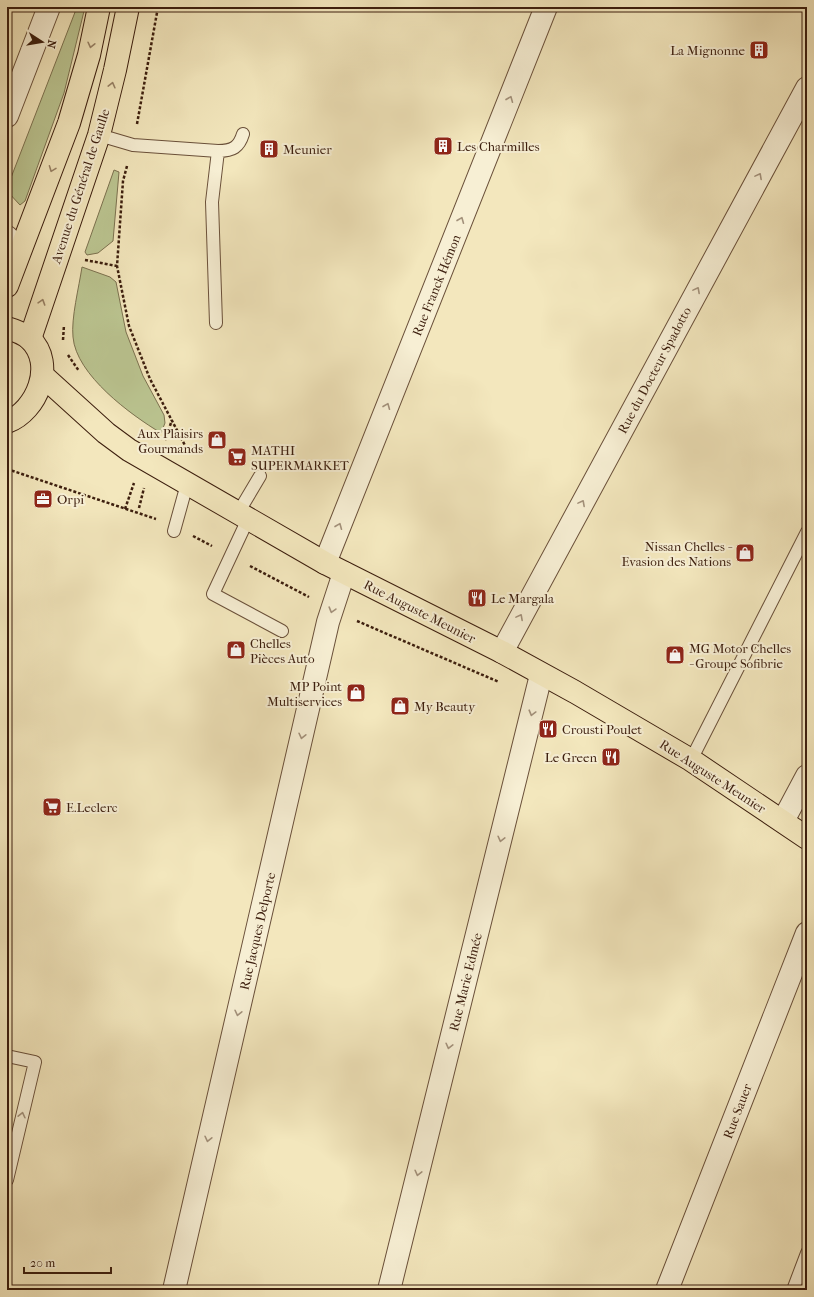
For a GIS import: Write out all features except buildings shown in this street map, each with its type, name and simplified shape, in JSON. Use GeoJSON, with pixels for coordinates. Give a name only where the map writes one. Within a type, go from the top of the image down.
{"type":"FeatureCollection","features":[{"type":"Feature","properties":{"kind":"main road"},"geometry":{"type":"LineString","coordinates":[[7,286],[14,244],[69,123],[89,55],[99,7]]}},
{"type":"Feature","properties":{"kind":"main road","name":"Avenue du Général de Gaulle"},"geometry":{"type":"LineString","coordinates":[[30,339],[99,135],[116,70],[128,7]]}},
{"type":"Feature","properties":{"kind":"main road"},"geometry":{"type":"LineString","coordinates":[[7,328],[30,339],[38,351],[42,374],[39,389],[34,400],[22,414],[7,422]]}},
{"type":"Feature","properties":{"kind":"main road","name":"Rue Auguste Meunier"},"geometry":{"type":"LineString","coordinates":[[42,374],[106,433],[144,458],[334,568],[502,652],[541,675],[575,692],[691,760],[807,838]]}},
{"type":"Feature","properties":{"kind":"street"},"geometry":{"type":"LineString","coordinates":[[7,116],[49,7]]}},
{"type":"Feature","properties":{"kind":"street","name":"Rue Franck Hémon"},"geometry":{"type":"LineString","coordinates":[[334,568],[546,7]]}},
{"type":"Feature","properties":{"kind":"street","name":"Rue du Docteur Spadotto"},"geometry":{"type":"LineString","coordinates":[[502,652],[807,88]]}},
{"type":"Feature","properties":{"kind":"street","name":"Rue Jacques Delporte"},"geometry":{"type":"LineString","coordinates":[[174,1290],[331,609],[334,568]]}},
{"type":"Feature","properties":{"kind":"street","name":"Rue Marie Edmée"},"geometry":{"type":"LineString","coordinates":[[389,1290],[541,675]]}},
{"type":"Feature","properties":{"kind":"street"},"geometry":{"type":"LineString","coordinates":[[783,821],[807,776]]}},
{"type":"Feature","properties":{"kind":"street","name":"Rue Sauer"},"geometry":{"type":"LineString","coordinates":[[667,1290],[807,933]]}},
{"type":"Feature","properties":{"kind":"lane"},"geometry":{"type":"LineString","coordinates":[[99,135],[133,145],[218,151],[235,148],[240,144],[243,134]]}},
{"type":"Feature","properties":{"kind":"lane"},"geometry":{"type":"LineString","coordinates":[[216,323],[212,202],[218,151]]}},
{"type":"Feature","properties":{"kind":"lane"},"geometry":{"type":"LineString","coordinates":[[260,476],[243,516],[231,556],[214,594],[282,631]]}},
{"type":"Feature","properties":{"kind":"lane"},"geometry":{"type":"LineString","coordinates":[[175,529],[187,484]]}},
{"type":"Feature","properties":{"kind":"lane"},"geometry":{"type":"LineString","coordinates":[[691,760],[807,532]]}},
{"type":"Feature","properties":{"kind":"lane"},"geometry":{"type":"LineString","coordinates":[[7,1056],[35,1062],[7,1180]]}},
{"type":"Feature","properties":{"kind":"lane"},"geometry":{"type":"LineString","coordinates":[[793,1290],[807,1253]]}},
{"type":"Feature","properties":{"kind":"path"},"geometry":{"type":"LineString","coordinates":[[158,7],[133,145],[123,181],[117,266],[129,326],[150,379],[191,457]]}},
{"type":"Feature","properties":{"kind":"path"},"geometry":{"type":"LineString","coordinates":[[85,260],[117,266]]}},
{"type":"Feature","properties":{"kind":"path"},"geometry":{"type":"LineString","coordinates":[[63,344],[65,320]]}},
{"type":"Feature","properties":{"kind":"path"},"geometry":{"type":"LineString","coordinates":[[65,350],[84,377]]}},
{"type":"Feature","properties":{"kind":"path"},"geometry":{"type":"LineString","coordinates":[[164,442],[172,420]]}},
{"type":"Feature","properties":{"kind":"path"},"geometry":{"type":"LineString","coordinates":[[125,509],[144,458]]}},
{"type":"Feature","properties":{"kind":"path"},"geometry":{"type":"LineString","coordinates":[[7,469],[125,509],[175,529],[231,556],[331,609],[536,699]]}},
{"type":"Feature","properties":{"kind":"path"},"geometry":{"type":"LineString","coordinates":[[139,508],[146,483]]}},
{"type":"Feature","properties":{"kind":"green space"},"geometry":{"type":"Polygon","coordinates":[[[77,7],[85,7],[64,93],[25,201],[20,205],[7,191],[7,188],[77,7]]]}},
{"type":"Feature","properties":{"kind":"green space"},"geometry":{"type":"Polygon","coordinates":[[[114,170],[119,172],[113,241],[98,253],[87,255],[85,252],[114,170]]]}},
{"type":"Feature","properties":{"kind":"green space"},"geometry":{"type":"Polygon","coordinates":[[[82,267],[110,277],[116,282],[126,332],[143,376],[164,415],[165,423],[161,433],[135,416],[107,392],[84,366],[76,351],[73,337],[73,321],[82,267]]]}},
{"type":"Feature","properties":{"kind":"place","name":"La Mignonne"},"geometry":{"type":"Point","coordinates":[759,50]}},
{"type":"Feature","properties":{"kind":"place","name":"Les Charmilles"},"geometry":{"type":"Point","coordinates":[443,146]}},
{"type":"Feature","properties":{"kind":"place","name":"Meunier"},"geometry":{"type":"Point","coordinates":[269,149]}},
{"type":"Feature","properties":{"kind":"place","name":"Aux Plaisirs Gourmands"},"geometry":{"type":"Point","coordinates":[217,440]}},
{"type":"Feature","properties":{"kind":"place","name":"MATHI SUPERMARKET"},"geometry":{"type":"Point","coordinates":[237,457]}},
{"type":"Feature","properties":{"kind":"place","name":"Orpi"},"geometry":{"type":"Point","coordinates":[43,499]}},
{"type":"Feature","properties":{"kind":"place","name":"Nissan Chelles - Evasion des Nations"},"geometry":{"type":"Point","coordinates":[745,553]}},
{"type":"Feature","properties":{"kind":"place","name":"Le Margala"},"geometry":{"type":"Point","coordinates":[477,598]}},
{"type":"Feature","properties":{"kind":"place","name":"Chelles Pièces Auto"},"geometry":{"type":"Point","coordinates":[236,650]}},
{"type":"Feature","properties":{"kind":"place","name":"MG Motor Chelles - Groupe Sofibrie"},"geometry":{"type":"Point","coordinates":[675,655]}},
{"type":"Feature","properties":{"kind":"place","name":"MP Point Multiservices"},"geometry":{"type":"Point","coordinates":[356,693]}},
{"type":"Feature","properties":{"kind":"place","name":"My Beauty"},"geometry":{"type":"Point","coordinates":[400,706]}},
{"type":"Feature","properties":{"kind":"place","name":"Crousti Poulet"},"geometry":{"type":"Point","coordinates":[548,729]}},
{"type":"Feature","properties":{"kind":"place","name":"Le Green"},"geometry":{"type":"Point","coordinates":[611,757]}},
{"type":"Feature","properties":{"kind":"place","name":"E.Leclerc"},"geometry":{"type":"Point","coordinates":[52,807]}}]}
